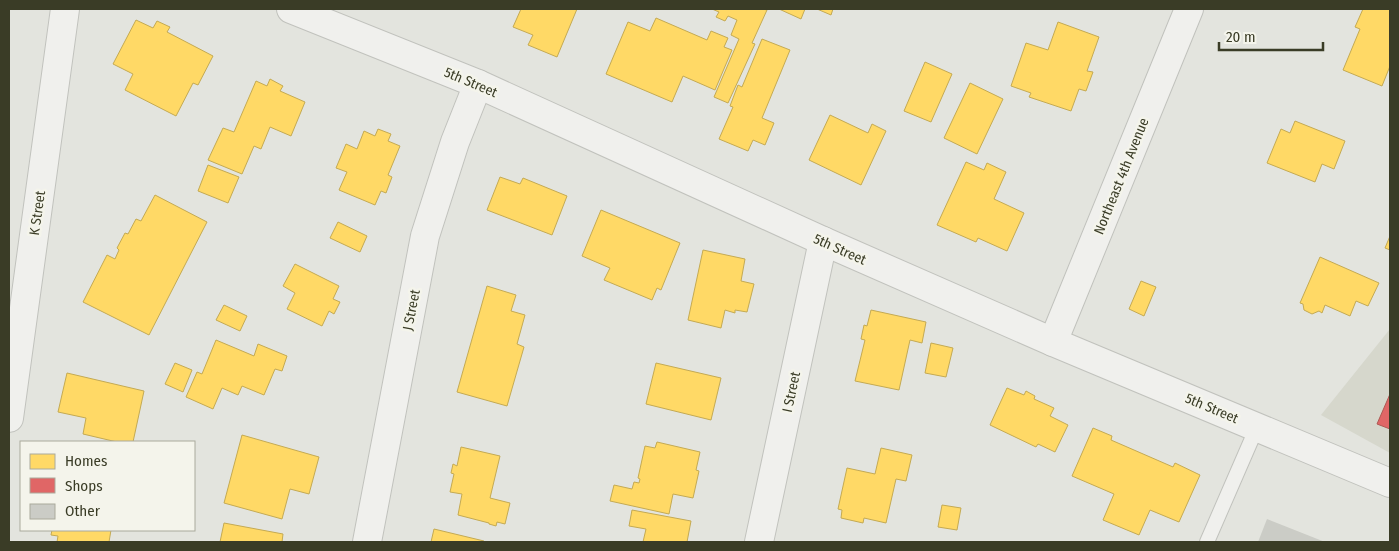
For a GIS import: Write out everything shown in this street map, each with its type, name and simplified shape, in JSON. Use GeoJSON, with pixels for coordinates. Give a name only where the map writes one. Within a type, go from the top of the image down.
{"type":"FeatureCollection","features":[{"type":"Feature","properties":{"kind":"street","name":"K Street"},"geometry":{"type":"LineString","coordinates":[[9,418],[66,9]]}},
{"type":"Feature","properties":{"kind":"street","name":"5th Street"},"geometry":{"type":"LineString","coordinates":[[291,9],[478,84],[823,241],[1054,342],[1390,483]]}},
{"type":"Feature","properties":{"kind":"street","name":"Northeast 4th Avenue"},"geometry":{"type":"LineString","coordinates":[[1054,342],[1190,9]]}},
{"type":"Feature","properties":{"kind":"street","name":"J Street"},"geometry":{"type":"LineString","coordinates":[[367,542],[425,236],[455,142],[478,84]]}},
{"type":"Feature","properties":{"kind":"street","name":"I Street"},"geometry":{"type":"LineString","coordinates":[[759,542],[823,241]]}},
{"type":"Feature","properties":{"kind":"lane"},"geometry":{"type":"LineString","coordinates":[[1208,542],[1257,427]]}},
{"type":"Feature","properties":{"kind":"shaded area"},"geometry":{"type":"Polygon","coordinates":[[[1390,329],[1390,453],[1321,415],[1390,329]]]}},
{"type":"Feature","properties":{"kind":"building: Homes"},"geometry":{"type":"Polygon","coordinates":[[[521,9],[577,9],[557,57],[528,45],[533,35],[513,27],[521,9]]]}},
{"type":"Feature","properties":{"kind":"building: Homes"},"geometry":{"type":"Polygon","coordinates":[[[712,9],[767,10],[752,43],[755,44],[728,103],[714,97],[739,39],[731,35],[737,20],[728,16],[725,21],[716,17],[719,12],[712,9]]]}},
{"type":"Feature","properties":{"kind":"building: Homes"},"geometry":{"type":"Polygon","coordinates":[[[779,9],[805,9],[801,19],[779,9]]]}},
{"type":"Feature","properties":{"kind":"building: Homes"},"geometry":{"type":"Polygon","coordinates":[[[817,9],[833,9],[831,15],[817,9]]]}},
{"type":"Feature","properties":{"kind":"building: Homes"},"geometry":{"type":"Polygon","coordinates":[[[1363,9],[1390,9],[1390,66],[1382,86],[1343,70],[1360,29],[1355,27],[1363,9]]]}},
{"type":"Feature","properties":{"kind":"building: Homes"},"geometry":{"type":"Polygon","coordinates":[[[656,18],[707,40],[711,31],[728,38],[724,47],[732,50],[715,90],[683,76],[672,102],[606,74],[628,22],[650,31],[656,18]]]}},
{"type":"Feature","properties":{"kind":"building: Homes"},"geometry":{"type":"Polygon","coordinates":[[[136,20],[153,28],[157,21],[170,27],[167,32],[213,56],[198,85],[193,83],[176,116],[125,90],[133,74],[113,64],[136,20]]]}},
{"type":"Feature","properties":{"kind":"building: Homes"},"geometry":{"type":"Polygon","coordinates":[[[1058,22],[1099,37],[1087,71],[1093,72],[1086,91],[1079,89],[1071,111],[1029,97],[1031,93],[1011,86],[1026,43],[1048,50],[1058,22]]]}},
{"type":"Feature","properties":{"kind":"building: Homes"},"geometry":{"type":"Polygon","coordinates":[[[762,39],[790,50],[762,118],[774,123],[765,145],[753,140],[748,151],[719,139],[733,107],[730,106],[738,85],[742,87],[762,39]]]}},
{"type":"Feature","properties":{"kind":"building: Homes"},"geometry":{"type":"Polygon","coordinates":[[[925,62],[952,74],[931,122],[904,111],[925,62]]]}},
{"type":"Feature","properties":{"kind":"building: Homes"},"geometry":{"type":"Polygon","coordinates":[[[270,79],[283,86],[280,91],[305,102],[291,136],[270,127],[261,149],[254,146],[242,174],[208,160],[223,128],[234,132],[256,81],[267,86],[270,79]]]}},
{"type":"Feature","properties":{"kind":"building: Homes"},"geometry":{"type":"Polygon","coordinates":[[[970,83],[1003,99],[977,154],[944,138],[970,83]]]}},
{"type":"Feature","properties":{"kind":"building: Homes"},"geometry":{"type":"Polygon","coordinates":[[[830,115],[868,133],[872,124],[886,131],[861,185],[809,160],[830,115]]]}},
{"type":"Feature","properties":{"kind":"building: Homes"},"geometry":{"type":"Polygon","coordinates":[[[1295,121],[1345,141],[1334,169],[1322,164],[1315,182],[1267,163],[1281,129],[1290,133],[1295,121]]]}},
{"type":"Feature","properties":{"kind":"building: Homes"},"geometry":{"type":"Polygon","coordinates":[[[378,129],[391,134],[388,141],[400,146],[388,175],[392,177],[386,193],[381,191],[375,205],[339,190],[347,172],[336,168],[346,144],[357,149],[364,131],[375,136],[378,129]]]}},
{"type":"Feature","properties":{"kind":"building: Homes"},"geometry":{"type":"Polygon","coordinates":[[[966,162],[984,170],[987,163],[1006,172],[994,199],[1024,213],[1007,251],[978,238],[976,242],[937,225],[966,162]]]}},
{"type":"Feature","properties":{"kind":"building: Homes"},"geometry":{"type":"Polygon","coordinates":[[[208,165],[239,177],[228,203],[198,191],[208,165]]]}},
{"type":"Feature","properties":{"kind":"building: Homes"},"geometry":{"type":"Polygon","coordinates":[[[500,177],[520,184],[523,178],[567,196],[552,235],[487,210],[500,177]]]}},
{"type":"Feature","properties":{"kind":"building: Homes"},"geometry":{"type":"Polygon","coordinates":[[[155,195],[207,222],[149,335],[83,302],[107,255],[115,259],[119,250],[117,248],[125,233],[128,234],[136,219],[141,221],[155,195]]]}},
{"type":"Feature","properties":{"kind":"building: Homes"},"geometry":{"type":"Polygon","coordinates":[[[601,210],[680,243],[661,290],[657,288],[652,300],[604,280],[610,268],[582,256],[601,210]]]}},
{"type":"Feature","properties":{"kind":"building: Homes"},"geometry":{"type":"Polygon","coordinates":[[[338,222],[367,236],[360,252],[330,238],[338,222]]]}},
{"type":"Feature","properties":{"kind":"building: Homes"},"geometry":{"type":"Polygon","coordinates":[[[1390,236],[1390,250],[1385,248],[1390,236]]]}},
{"type":"Feature","properties":{"kind":"building: Homes"},"geometry":{"type":"Polygon","coordinates":[[[703,250],[745,259],[741,281],[754,284],[747,312],[735,310],[735,313],[725,310],[721,328],[688,320],[703,250]]]}},
{"type":"Feature","properties":{"kind":"building: Homes"},"geometry":{"type":"Polygon","coordinates":[[[1320,257],[1379,283],[1368,306],[1356,301],[1350,316],[1325,305],[1322,313],[1319,311],[1312,314],[1304,310],[1303,304],[1300,303],[1320,257]]]}},
{"type":"Feature","properties":{"kind":"building: Homes"},"geometry":{"type":"Polygon","coordinates":[[[295,264],[339,286],[333,299],[340,302],[334,314],[329,311],[322,326],[287,309],[295,293],[283,286],[295,264]]]}},
{"type":"Feature","properties":{"kind":"building: Homes"},"geometry":{"type":"Polygon","coordinates":[[[1141,281],[1156,287],[1144,316],[1129,309],[1141,281]]]}},
{"type":"Feature","properties":{"kind":"building: Homes"},"geometry":{"type":"Polygon","coordinates":[[[487,286],[516,295],[511,311],[525,315],[517,344],[524,347],[507,406],[457,392],[487,286]]]}},
{"type":"Feature","properties":{"kind":"building: Homes"},"geometry":{"type":"Polygon","coordinates":[[[224,305],[247,316],[240,331],[216,320],[224,305]]]}},
{"type":"Feature","properties":{"kind":"building: Homes"},"geometry":{"type":"Polygon","coordinates":[[[871,310],[926,322],[922,343],[910,340],[899,390],[855,381],[865,340],[861,339],[864,325],[867,326],[871,310]]]}},
{"type":"Feature","properties":{"kind":"building: Homes"},"geometry":{"type":"Polygon","coordinates":[[[216,340],[254,356],[258,344],[287,356],[282,371],[275,369],[264,395],[242,386],[238,395],[222,388],[213,409],[186,397],[197,372],[202,374],[216,340]]]}},
{"type":"Feature","properties":{"kind":"building: Homes"},"geometry":{"type":"Polygon","coordinates":[[[931,343],[953,348],[946,377],[925,373],[931,343]]]}},
{"type":"Feature","properties":{"kind":"building: Homes"},"geometry":{"type":"Polygon","coordinates":[[[175,363],[192,370],[183,392],[165,384],[175,363]]]}},
{"type":"Feature","properties":{"kind":"building: Homes"},"geometry":{"type":"Polygon","coordinates":[[[656,363],[721,378],[711,420],[646,404],[656,363]]]}},
{"type":"Feature","properties":{"kind":"building: Homes"},"geometry":{"type":"Polygon","coordinates":[[[67,373],[144,391],[133,441],[113,441],[83,434],[86,418],[58,412],[67,373]]]}},
{"type":"Feature","properties":{"kind":"building: Homes"},"geometry":{"type":"Polygon","coordinates":[[[1007,388],[1024,395],[1026,391],[1035,396],[1034,399],[1054,408],[1050,416],[1068,425],[1055,452],[1038,444],[1036,447],[990,425],[1007,388]]]}},
{"type":"Feature","properties":{"kind":"building: Homes"},"geometry":{"type":"Polygon","coordinates":[[[1093,428],[1112,436],[1111,440],[1173,467],[1175,463],[1200,475],[1179,522],[1150,510],[1139,535],[1103,520],[1114,494],[1072,476],[1093,428]]]}},
{"type":"Feature","properties":{"kind":"building: Homes"},"geometry":{"type":"Polygon","coordinates":[[[242,435],[319,457],[309,494],[290,489],[282,519],[224,503],[242,435]]]}},
{"type":"Feature","properties":{"kind":"building: Homes"},"geometry":{"type":"Polygon","coordinates":[[[657,442],[700,452],[696,470],[699,471],[693,498],[673,494],[669,514],[610,501],[614,485],[632,489],[634,482],[639,483],[640,479],[638,478],[645,446],[655,448],[657,442]]]}},
{"type":"Feature","properties":{"kind":"building: Homes"},"geometry":{"type":"Polygon","coordinates":[[[461,447],[500,456],[490,498],[510,503],[505,524],[497,522],[496,526],[458,515],[462,494],[450,492],[454,474],[451,473],[453,464],[457,466],[461,447]]]}},
{"type":"Feature","properties":{"kind":"building: Homes"},"geometry":{"type":"Polygon","coordinates":[[[881,448],[912,455],[906,481],[896,479],[886,523],[864,518],[863,523],[841,518],[842,510],[838,509],[847,468],[875,474],[881,448]]]}},
{"type":"Feature","properties":{"kind":"building: Homes"},"geometry":{"type":"Polygon","coordinates":[[[942,505],[961,508],[957,530],[938,527],[942,505]]]}},
{"type":"Feature","properties":{"kind":"building: Homes"},"geometry":{"type":"Polygon","coordinates":[[[632,510],[691,521],[687,542],[643,542],[646,529],[629,526],[632,510]]]}},
{"type":"Feature","properties":{"kind":"building: Homes"},"geometry":{"type":"Polygon","coordinates":[[[224,523],[283,534],[282,542],[220,542],[224,523]]]}},
{"type":"Feature","properties":{"kind":"building: Homes"},"geometry":{"type":"Polygon","coordinates":[[[434,529],[484,541],[484,542],[431,542],[434,529]]]}},
{"type":"Feature","properties":{"kind":"building: Homes"},"geometry":{"type":"Polygon","coordinates":[[[52,531],[111,531],[109,542],[57,542],[58,536],[51,535],[52,531]]]}},
{"type":"Feature","properties":{"kind":"building: Shops"},"geometry":{"type":"Polygon","coordinates":[[[1390,394],[1390,429],[1377,424],[1390,394]]]}},
{"type":"Feature","properties":{"kind":"building: Other"},"geometry":{"type":"Polygon","coordinates":[[[1267,519],[1325,542],[1258,542],[1267,519]]]}}]}
